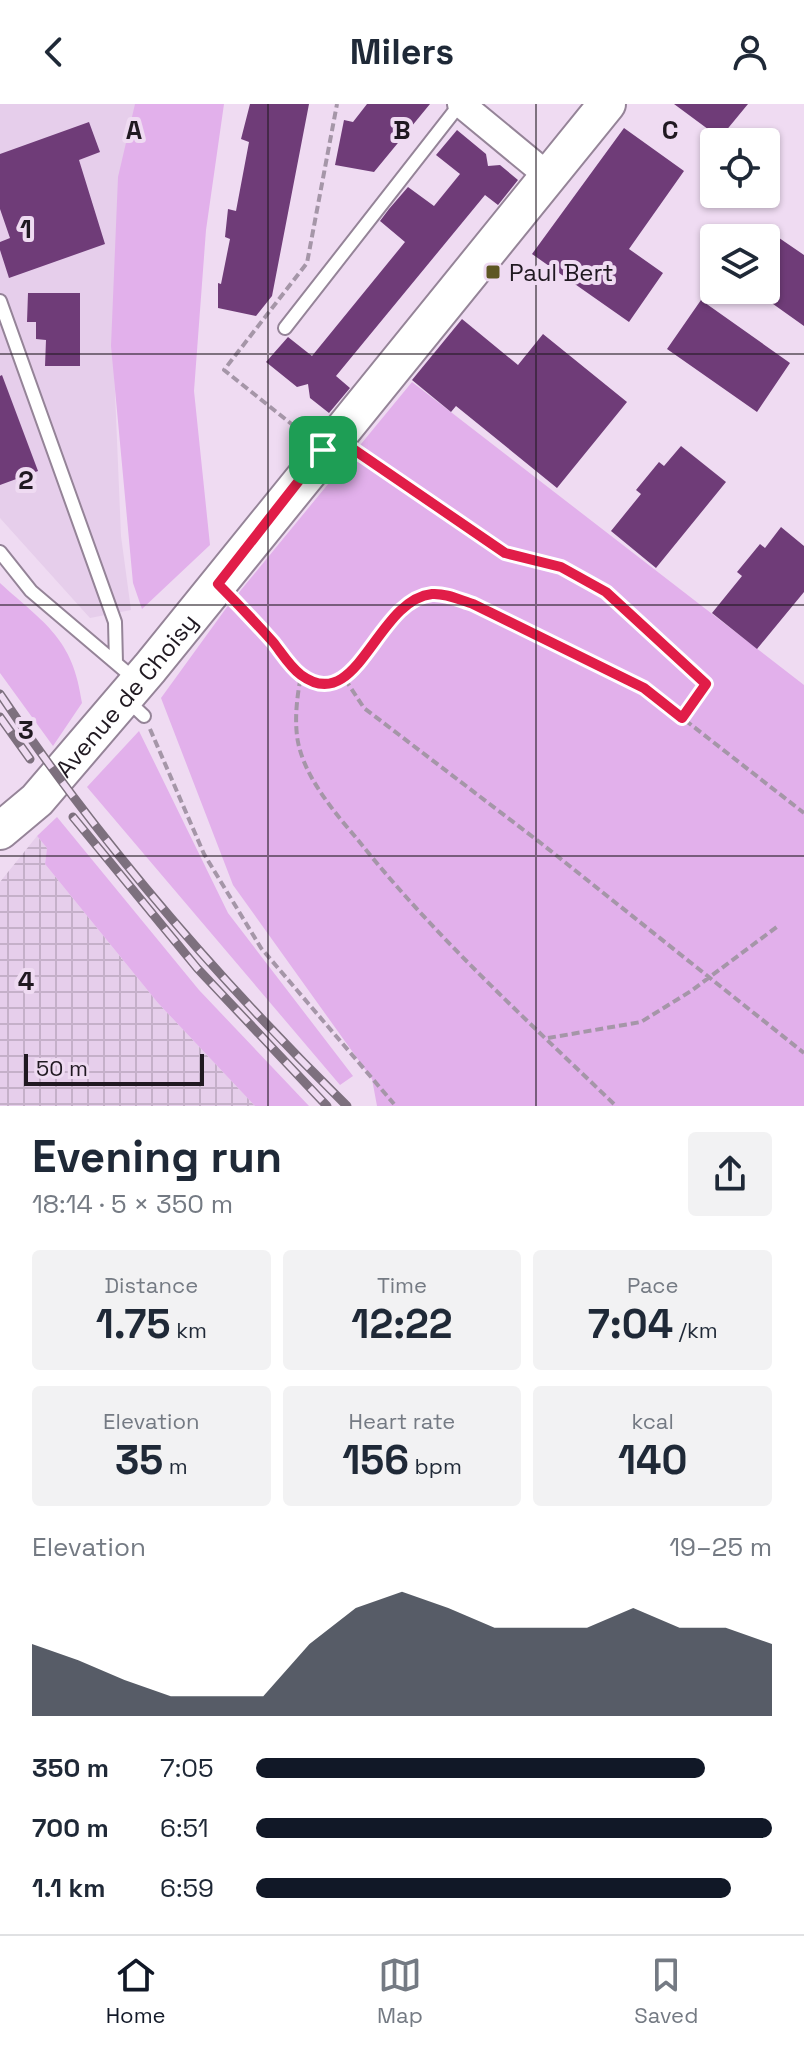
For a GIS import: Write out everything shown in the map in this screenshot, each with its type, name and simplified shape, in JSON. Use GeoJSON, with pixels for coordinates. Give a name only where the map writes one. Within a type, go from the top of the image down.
{"type":"FeatureCollection","features":[{"type":"Feature","properties":{"kind":"main road","name":"Avenue de Choisy"},"geometry":{"type":"LineString","coordinates":[[0,831],[37,800],[131,690],[607,104]]}},
{"type":"Feature","properties":{"kind":"main road","name":"Avenue de Choisy"},"geometry":{"type":"LineString","coordinates":[[0,858],[14,843],[37,800]]}},
{"type":"Feature","properties":{"kind":"street"},"geometry":{"type":"LineString","coordinates":[[460,104],[547,175]]}},
{"type":"Feature","properties":{"kind":"lane"},"geometry":{"type":"LineString","coordinates":[[285,328],[460,104]]}},
{"type":"Feature","properties":{"kind":"lane"},"geometry":{"type":"LineString","coordinates":[[0,301],[115,622],[131,690]]}},
{"type":"Feature","properties":{"kind":"lane"},"geometry":{"type":"LineString","coordinates":[[0,552],[31,591],[131,690]]}},
{"type":"Feature","properties":{"kind":"path"},"geometry":{"type":"LineString","coordinates":[[323,450],[339,463],[350,447],[505,553],[561,567],[606,592],[706,684],[682,718]]}},
{"type":"Feature","properties":{"kind":"path"},"geometry":{"type":"LineString","coordinates":[[218,584],[301,676],[325,682],[344,679],[362,661],[395,611],[420,597],[444,595],[473,604],[644,688],[804,813]]}},
{"type":"Feature","properties":{"kind":"path"},"geometry":{"type":"LineString","coordinates":[[301,676],[297,695],[298,743],[312,776],[336,814],[395,887],[616,1106]]}},
{"type":"Feature","properties":{"kind":"path"},"geometry":{"type":"LineString","coordinates":[[344,679],[364,708],[542,844],[804,1053]]}},
{"type":"Feature","properties":{"kind":"path"},"geometry":{"type":"LineString","coordinates":[[131,690],[204,854],[261,948],[394,1104]]}},
{"type":"Feature","properties":{"kind":"path"},"geometry":{"type":"LineString","coordinates":[[547,1038],[641,1022],[708,978],[778,926]]}},
{"type":"Feature","properties":{"kind":"shaded area"},"geometry":{"type":"Polygon","coordinates":[[[0,104],[139,104],[113,344],[121,536],[131,610],[90,618],[0,518],[0,104]]]}},
{"type":"Feature","properties":{"kind":"shaded area"},"geometry":{"type":"Polygon","coordinates":[[[135,104],[224,104],[206,230],[194,391],[210,545],[142,609],[133,583],[111,346],[118,177],[135,104]]]}},
{"type":"Feature","properties":{"kind":"shaded area"},"geometry":{"type":"Polygon","coordinates":[[[412,382],[804,685],[804,1106],[377,1106],[372,1079],[233,885],[161,698],[227,607],[412,382]]]}},
{"type":"Feature","properties":{"kind":"shaded area"},"geometry":{"type":"Polygon","coordinates":[[[0,583],[54,634],[64,647],[78,681],[82,703],[53,746],[0,673],[0,583]]]}},
{"type":"Feature","properties":{"kind":"shaded area"},"geometry":{"type":"Polygon","coordinates":[[[139,731],[228,913],[353,1076],[340,1085],[87,787],[139,731]]]}},
{"type":"Feature","properties":{"kind":"shaded area"},"geometry":{"type":"Polygon","coordinates":[[[57,817],[199,990],[309,1106],[255,1106],[158,1003],[45,864],[47,848],[37,836],[57,817]]]}},
{"type":"Feature","properties":{"kind":"shaded area"},"geometry":{"type":"Polygon","coordinates":[[[37,836],[47,848],[45,864],[158,1003],[255,1106],[0,1106],[0,882],[37,836]]]}},
{"type":"Feature","properties":{"kind":"building"},"geometry":{"type":"Polygon","coordinates":[[[250,104],[309,104],[272,296],[256,316],[218,308],[218,283],[221,284],[230,239],[225,237],[228,209],[236,211],[249,142],[241,139],[250,104]]]}},
{"type":"Feature","properties":{"kind":"building"},"geometry":{"type":"Polygon","coordinates":[[[367,104],[430,104],[374,172],[335,165],[344,120],[353,122],[367,104]]]}},
{"type":"Feature","properties":{"kind":"building"},"geometry":{"type":"Polygon","coordinates":[[[674,104],[748,104],[728,128],[706,128],[674,104]]]}},
{"type":"Feature","properties":{"kind":"building"},"geometry":{"type":"Polygon","coordinates":[[[89,122],[100,152],[79,160],[105,244],[9,278],[0,250],[0,242],[10,238],[0,209],[0,154],[89,122]]]}},
{"type":"Feature","properties":{"kind":"building"},"geometry":{"type":"Polygon","coordinates":[[[624,128],[684,171],[629,249],[663,273],[629,322],[532,254],[624,128]]]}},
{"type":"Feature","properties":{"kind":"building"},"geometry":{"type":"Polygon","coordinates":[[[457,130],[486,154],[488,166],[500,165],[518,180],[498,205],[485,195],[336,376],[350,388],[329,413],[310,398],[308,384],[297,387],[266,362],[288,337],[312,356],[405,242],[380,221],[389,209],[408,187],[434,206],[460,174],[436,155],[457,130]]]}},
{"type":"Feature","properties":{"kind":"building"},"geometry":{"type":"Polygon","coordinates":[[[780,239],[804,255],[804,326],[773,304],[780,304],[780,239]]]}},
{"type":"Feature","properties":{"kind":"building"},"geometry":{"type":"Polygon","coordinates":[[[28,293],[80,293],[80,366],[45,366],[46,340],[36,339],[36,322],[27,322],[28,293]]]}},
{"type":"Feature","properties":{"kind":"building"},"geometry":{"type":"Polygon","coordinates":[[[700,301],[790,363],[757,412],[667,349],[700,301]]]}},
{"type":"Feature","properties":{"kind":"building"},"geometry":{"type":"Polygon","coordinates":[[[462,319],[518,365],[543,334],[627,402],[557,488],[456,406],[451,412],[412,380],[462,319]]]}},
{"type":"Feature","properties":{"kind":"building"},"geometry":{"type":"Polygon","coordinates":[[[0,376],[38,471],[0,485],[0,376]]]}},
{"type":"Feature","properties":{"kind":"building"},"geometry":{"type":"Polygon","coordinates":[[[681,446],[726,482],[656,568],[611,531],[641,494],[636,490],[659,462],[664,466],[681,446]]]}},
{"type":"Feature","properties":{"kind":"building"},"geometry":{"type":"Polygon","coordinates":[[[781,527],[804,546],[804,592],[757,649],[712,613],[742,576],[737,572],[760,544],[765,548],[781,527]]]}},
{"type":"Feature","properties":{"kind":"railway"},"geometry":{"type":"LineString","coordinates":[[0,694],[78,804],[163,909],[207,960],[347,1106]]}},
{"type":"Feature","properties":{"kind":"railway"},"geometry":{"type":"LineString","coordinates":[[0,717],[30,759]]}},
{"type":"Feature","properties":{"kind":"railway"},"geometry":{"type":"LineString","coordinates":[[73,817],[197,968],[327,1106]]}},
{"type":"Feature","properties":{"kind":"place","name":"Paul Bert"},"geometry":{"type":"Point","coordinates":[493,272]}},
{"type":"Feature","properties":{"kind":"route"},"geometry":{"type":"LineString","coordinates":[[350,447],[505,553],[561,567],[606,592],[706,684],[682,718],[644,688],[473,604],[431,594],[395,611],[362,661],[344,679],[325,682],[301,676],[218,584],[323,450],[339,463],[350,447]]}}]}
